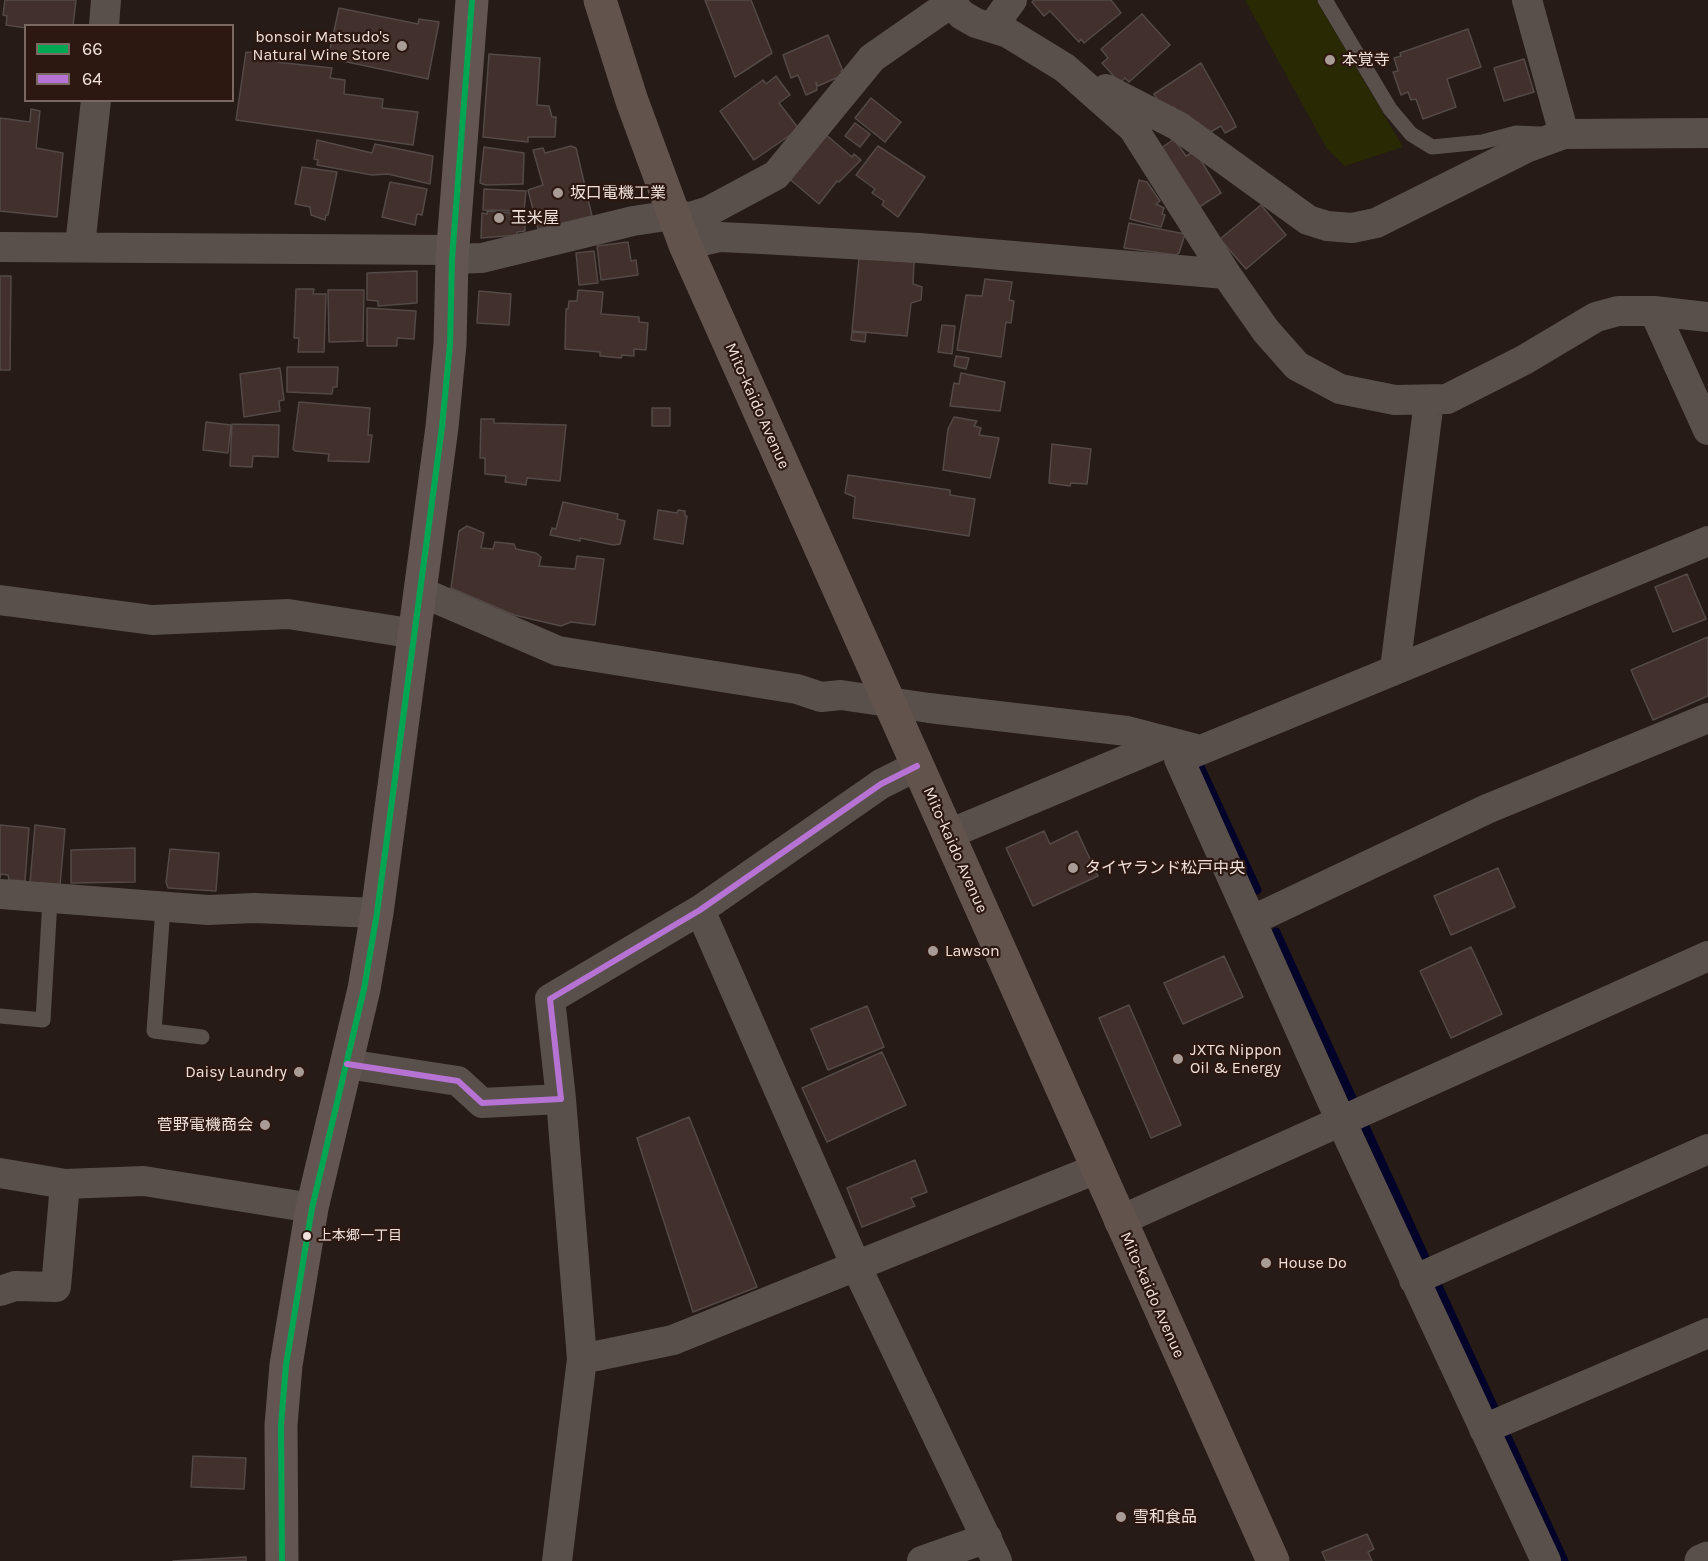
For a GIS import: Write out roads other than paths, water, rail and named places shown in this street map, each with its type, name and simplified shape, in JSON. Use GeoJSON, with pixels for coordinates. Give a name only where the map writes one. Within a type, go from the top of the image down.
{"type":"FeatureCollection","features":[{"type":"Feature","properties":{"kind":"highway","name":"Mito-kaido Avenue"},"geometry":{"type":"LineString","coordinates":[[600,0],[685,244],[1119,1221],[1273,1561]]}},
{"type":"Feature","properties":{"kind":"main road"},"geometry":{"type":"LineString","coordinates":[[282,1561],[282,1425],[286,1365],[312,1208],[347,1064],[377,913],[416,634],[450,344],[453,255],[472,0]]}},
{"type":"Feature","properties":{"kind":"street"},"geometry":{"type":"LineString","coordinates":[[104,24],[106,0]]}},
{"type":"Feature","properties":{"kind":"street"},"geometry":{"type":"LineString","coordinates":[[993,26],[1012,0]]}},
{"type":"Feature","properties":{"kind":"street"},"geometry":{"type":"LineString","coordinates":[[1527,0],[1564,134]]}},
{"type":"Feature","properties":{"kind":"street"},"geometry":{"type":"LineString","coordinates":[[0,247],[80,246],[453,255],[482,258],[633,221],[673,215],[690,217],[709,211],[776,175],[872,58],[950,2],[976,23],[993,26],[1065,68],[1178,126],[1308,220],[1327,226],[1352,228],[1376,223],[1526,148],[1564,134],[1708,133]]}},
{"type":"Feature","properties":{"kind":"street"},"geometry":{"type":"LineString","coordinates":[[1065,68],[1133,128],[1253,314],[1297,366],[1319,380],[1362,396],[1429,401],[1447,399],[1475,386],[1596,317],[1618,311],[1654,311],[1708,317]]}},
{"type":"Feature","properties":{"kind":"street"},"geometry":{"type":"LineString","coordinates":[[80,246],[96,102]]}},
{"type":"Feature","properties":{"kind":"street"},"geometry":{"type":"LineString","coordinates":[[685,244],[720,237],[762,239],[919,248],[1226,274]]}},
{"type":"Feature","properties":{"kind":"street"},"geometry":{"type":"LineString","coordinates":[[1654,311],[1708,430]]}},
{"type":"Feature","properties":{"kind":"street"},"geometry":{"type":"LineString","coordinates":[[1395,669],[1429,401]]}},
{"type":"Feature","properties":{"kind":"street"},"geometry":{"type":"LineString","coordinates":[[1546,1561],[1340,1119],[1253,920],[1179,759],[1708,541]]}},
{"type":"Feature","properties":{"kind":"street"},"geometry":{"type":"LineString","coordinates":[[421,592],[558,651],[797,689],[820,697],[841,695],[1127,731],[1200,750]]}},
{"type":"Feature","properties":{"kind":"street"},"geometry":{"type":"LineString","coordinates":[[0,600],[152,620],[288,614],[416,634]]}},
{"type":"Feature","properties":{"kind":"street"},"geometry":{"type":"LineString","coordinates":[[1253,920],[1486,809],[1708,718]]}},
{"type":"Feature","properties":{"kind":"street"},"geometry":{"type":"LineString","coordinates":[[949,834],[1166,742]]}},
{"type":"Feature","properties":{"kind":"street"},"geometry":{"type":"LineString","coordinates":[[557,1561],[582,1359],[561,1099],[550,999],[700,910],[881,784],[917,766]]}},
{"type":"Feature","properties":{"kind":"street"},"geometry":{"type":"LineString","coordinates":[[0,894],[163,908],[377,913]]}},
{"type":"Feature","properties":{"kind":"street"},"geometry":{"type":"LineString","coordinates":[[700,910],[856,1266],[992,1550],[922,1561]]}},
{"type":"Feature","properties":{"kind":"street"},"geometry":{"type":"LineString","coordinates":[[1119,1221],[1340,1119],[1708,956]]}},
{"type":"Feature","properties":{"kind":"street"},"geometry":{"type":"LineString","coordinates":[[347,1064],[458,1082],[482,1103],[561,1099]]}},
{"type":"Feature","properties":{"kind":"street"},"geometry":{"type":"LineString","coordinates":[[1414,1280],[1708,1149]]}},
{"type":"Feature","properties":{"kind":"street"},"geometry":{"type":"LineString","coordinates":[[582,1359],[673,1340],[1096,1169]]}},
{"type":"Feature","properties":{"kind":"street"},"geometry":{"type":"LineString","coordinates":[[0,1173],[65,1184],[144,1181],[312,1208]]}},
{"type":"Feature","properties":{"kind":"street"},"geometry":{"type":"LineString","coordinates":[[0,1291],[15,1286],[56,1287],[65,1184]]}},
{"type":"Feature","properties":{"kind":"street"},"geometry":{"type":"LineString","coordinates":[[1484,1429],[1708,1333]]}},
{"type":"Feature","properties":{"kind":"street"},"geometry":{"type":"LineString","coordinates":[[1701,1561],[1708,1558]]}},
{"type":"Feature","properties":{"kind":"lane"},"geometry":{"type":"LineString","coordinates":[[1324,0],[1390,109],[1411,134],[1432,147],[1482,142],[1516,133],[1564,134]]}},
{"type":"Feature","properties":{"kind":"lane"},"geometry":{"type":"LineString","coordinates":[[0,1016],[43,1020],[50,900]]}},
{"type":"Feature","properties":{"kind":"lane"},"geometry":{"type":"LineString","coordinates":[[163,908],[154,1031],[202,1037]]}},
{"type":"Feature","properties":{"kind":"waterway"},"geometry":{"type":"LineString","coordinates":[[1196,758],[1257,890]]}},
{"type":"Feature","properties":{"kind":"waterway"},"geometry":{"type":"LineString","coordinates":[[1276,932],[1564,1561]]}},
{"type":"Feature","properties":{"kind":"place","name":"bonsoir Matsudo's Natural Wine Store"},"geometry":{"type":"Point","coordinates":[402,46]}},
{"type":"Feature","properties":{"kind":"place","name":"本覚寺"},"geometry":{"type":"Point","coordinates":[1330,60]}},
{"type":"Feature","properties":{"kind":"place","name":"坂口電機工業"},"geometry":{"type":"Point","coordinates":[558,193]}},
{"type":"Feature","properties":{"kind":"place","name":"玉米屋"},"geometry":{"type":"Point","coordinates":[499,218]}},
{"type":"Feature","properties":{"kind":"place","name":"タイヤランド松戸中央"},"geometry":{"type":"Point","coordinates":[1073,868]}},
{"type":"Feature","properties":{"kind":"place","name":"Lawson"},"geometry":{"type":"Point","coordinates":[933,951]}},
{"type":"Feature","properties":{"kind":"place","name":"JXTG Nippon Oil & Energy"},"geometry":{"type":"Point","coordinates":[1178,1059]}},
{"type":"Feature","properties":{"kind":"place","name":"Daisy Laundry"},"geometry":{"type":"Point","coordinates":[299,1072]}},
{"type":"Feature","properties":{"kind":"place","name":"菅野電機商会"},"geometry":{"type":"Point","coordinates":[265,1125]}},
{"type":"Feature","properties":{"kind":"place","name":"上本郷一丁目"},"geometry":{"type":"Point","coordinates":[307,1236]}},
{"type":"Feature","properties":{"kind":"place","name":"House Do"},"geometry":{"type":"Point","coordinates":[1266,1263]}},
{"type":"Feature","properties":{"kind":"place","name":"雪和食品"},"geometry":{"type":"Point","coordinates":[1121,1517]}}]}
